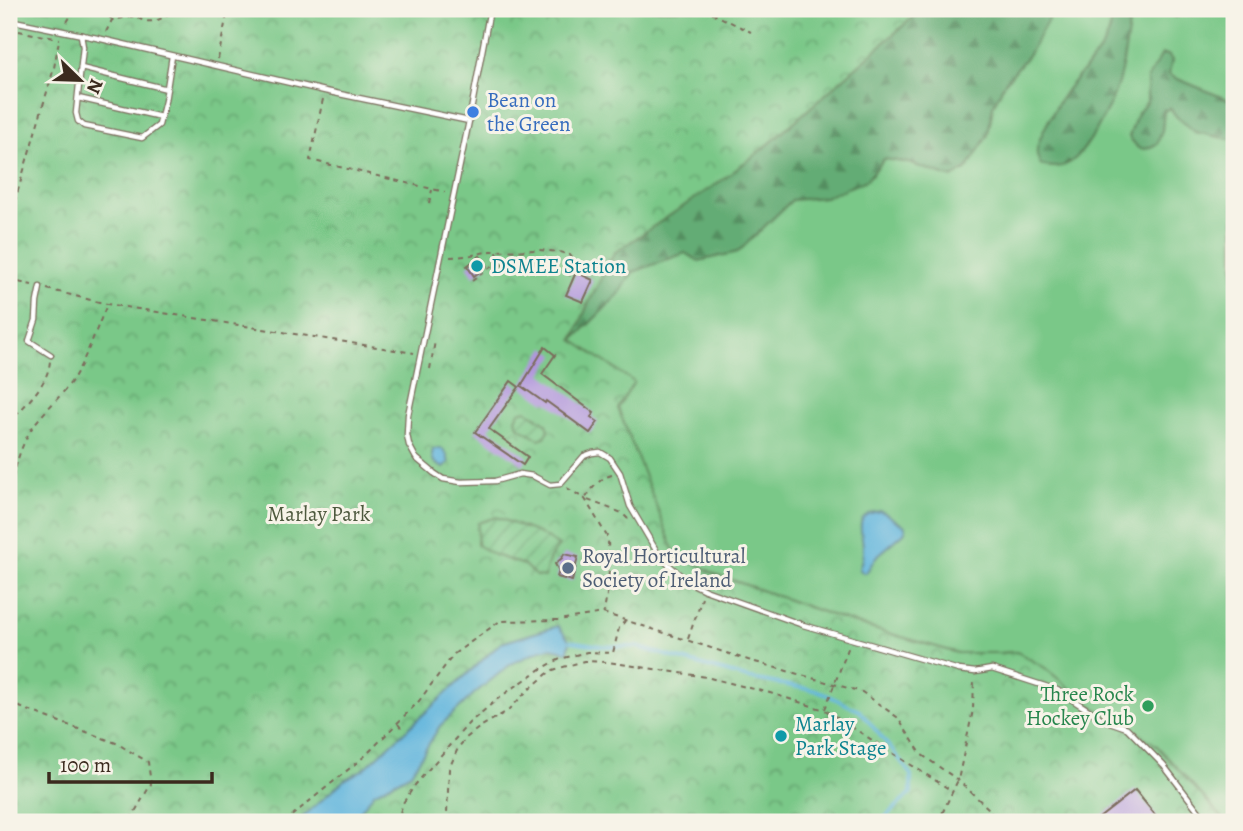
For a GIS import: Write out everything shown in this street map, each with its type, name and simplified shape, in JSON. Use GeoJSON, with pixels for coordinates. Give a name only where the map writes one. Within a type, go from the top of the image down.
{"type":"FeatureCollection","features":[{"type":"Feature","properties":{"kind":"lane"},"geometry":{"type":"LineString","coordinates":[[490,9],[408,415],[407,435],[416,458],[443,479],[461,482],[495,481],[520,474],[533,476],[550,485],[560,484],[584,456],[600,452],[610,458],[620,473],[630,506],[660,557],[687,581],[803,625],[959,670],[975,672],[992,669],[1057,690],[1104,720],[1127,729],[1164,766],[1207,822]]}},
{"type":"Feature","properties":{"kind":"lane"},"geometry":{"type":"LineString","coordinates":[[9,20],[469,121]]}},
{"type":"Feature","properties":{"kind":"lane"},"geometry":{"type":"LineString","coordinates":[[81,35],[83,47],[76,113],[78,121],[84,126],[142,138],[159,125],[172,56]]}},
{"type":"Feature","properties":{"kind":"lane"},"geometry":{"type":"LineString","coordinates":[[81,68],[167,89]]}},
{"type":"Feature","properties":{"kind":"lane"},"geometry":{"type":"LineString","coordinates":[[78,98],[161,117]]}},
{"type":"Feature","properties":{"kind":"lane"},"geometry":{"type":"LineString","coordinates":[[40,287],[36,320],[29,341],[51,355]]}},
{"type":"Feature","properties":{"kind":"path"},"geometry":{"type":"LineString","coordinates":[[9,221],[60,39],[75,9]]}},
{"type":"Feature","properties":{"kind":"path"},"geometry":{"type":"LineString","coordinates":[[89,9],[103,13],[112,20]]}},
{"type":"Feature","properties":{"kind":"path"},"geometry":{"type":"LineString","coordinates":[[135,16],[136,9]]}},
{"type":"Feature","properties":{"kind":"path"},"geometry":{"type":"LineString","coordinates":[[112,20],[135,16],[153,22],[166,17],[173,9]]}},
{"type":"Feature","properties":{"kind":"path"},"geometry":{"type":"LineString","coordinates":[[216,66],[228,9]]}},
{"type":"Feature","properties":{"kind":"path"},"geometry":{"type":"LineString","coordinates":[[703,9],[751,32]]}},
{"type":"Feature","properties":{"kind":"path"},"geometry":{"type":"LineString","coordinates":[[104,40],[112,20]]}},
{"type":"Feature","properties":{"kind":"path"},"geometry":{"type":"LineString","coordinates":[[9,29],[60,39]]}},
{"type":"Feature","properties":{"kind":"path"},"geometry":{"type":"LineString","coordinates":[[325,91],[310,160],[454,194]]}},
{"type":"Feature","properties":{"kind":"path"},"geometry":{"type":"LineString","coordinates":[[429,204],[433,189]]}},
{"type":"Feature","properties":{"kind":"path"},"geometry":{"type":"LineString","coordinates":[[442,256],[467,256],[497,251],[560,252],[570,255],[575,262],[569,276]]}},
{"type":"Feature","properties":{"kind":"path"},"geometry":{"type":"LineString","coordinates":[[497,251],[503,267]]}},
{"type":"Feature","properties":{"kind":"path"},"geometry":{"type":"LineString","coordinates":[[472,281],[492,267],[498,257]]}},
{"type":"Feature","properties":{"kind":"path"},"geometry":{"type":"LineString","coordinates":[[9,279],[107,304],[421,354]]}},
{"type":"Feature","properties":{"kind":"path"},"geometry":{"type":"LineString","coordinates":[[9,497],[24,441],[75,376],[107,304]]}},
{"type":"Feature","properties":{"kind":"path"},"geometry":{"type":"LineString","coordinates":[[430,369],[436,341]]}},
{"type":"Feature","properties":{"kind":"path"},"geometry":{"type":"LineString","coordinates":[[9,423],[44,380],[50,369],[51,355]]}},
{"type":"Feature","properties":{"kind":"path"},"geometry":{"type":"LineString","coordinates":[[585,499],[594,486],[607,476],[620,473]]}},
{"type":"Feature","properties":{"kind":"path"},"geometry":{"type":"LineString","coordinates":[[560,484],[585,499],[622,513],[631,522]]}},
{"type":"Feature","properties":{"kind":"path"},"geometry":{"type":"LineString","coordinates":[[585,499],[608,538],[609,583],[603,613]]}},
{"type":"Feature","properties":{"kind":"path"},"geometry":{"type":"LineString","coordinates":[[688,640],[705,590]]}},
{"type":"Feature","properties":{"kind":"path"},"geometry":{"type":"LineString","coordinates":[[284,822],[366,755],[419,701],[454,654],[500,621],[559,620],[603,613],[748,660],[862,692],[897,717],[922,755],[958,780],[989,808],[996,822]]}},
{"type":"Feature","properties":{"kind":"path"},"geometry":{"type":"LineString","coordinates":[[400,822],[402,803],[469,723],[500,696],[560,659],[587,652],[613,653],[619,628],[626,620]]}},
{"type":"Feature","properties":{"kind":"path"},"geometry":{"type":"LineString","coordinates":[[825,710],[852,638]]}},
{"type":"Feature","properties":{"kind":"path"},"geometry":{"type":"LineString","coordinates":[[451,822],[447,813],[449,769],[458,748],[466,738],[509,710],[553,670],[584,661],[608,662],[706,677],[825,710],[952,791]]}},
{"type":"Feature","properties":{"kind":"path"},"geometry":{"type":"LineString","coordinates":[[938,822],[958,780],[973,710],[975,672]]}},
{"type":"Feature","properties":{"kind":"path"},"geometry":{"type":"LineString","coordinates":[[9,703],[116,743],[148,762],[151,784],[129,822]]}},
{"type":"Feature","properties":{"kind":"path"},"geometry":{"type":"LineString","coordinates":[[397,723],[402,729]]}},
{"type":"Feature","properties":{"kind":"green space","name":"Marlay Park"},"geometry":{"type":"Polygon","coordinates":[[[9,9],[922,9],[770,143],[725,178],[614,253],[573,340],[634,382],[618,408],[674,551],[715,574],[856,624],[957,653],[1017,652],[1045,668],[1089,704],[1157,746],[1226,822],[9,822],[9,9]]]}},
{"type":"Feature","properties":{"kind":"green space"},"geometry":{"type":"Polygon","coordinates":[[[922,9],[1234,9],[1234,822],[1226,822],[1157,746],[1089,704],[1045,668],[1017,652],[958,653],[856,624],[715,574],[673,551],[573,340],[588,304],[697,198],[922,9]]]}},
{"type":"Feature","properties":{"kind":"green space"},"geometry":{"type":"Polygon","coordinates":[[[922,9],[1054,9],[1029,54],[1004,84],[993,106],[988,135],[967,169],[952,178],[909,163],[884,159],[867,180],[825,197],[792,200],[738,252],[699,261],[685,253],[633,272],[619,294],[573,340],[614,253],[725,178],[770,143],[922,9]]]}},
{"type":"Feature","properties":{"kind":"green space"},"geometry":{"type":"Polygon","coordinates":[[[1110,9],[1131,9],[1123,65],[1110,103],[1090,140],[1074,159],[1061,166],[1041,165],[1037,151],[1041,136],[1065,92],[1105,42],[1110,31],[1110,9]]]}},
{"type":"Feature","properties":{"kind":"green space"},"geometry":{"type":"Polygon","coordinates":[[[1168,9],[1217,9],[1191,15],[1184,11],[1176,17],[1168,9]]]}},
{"type":"Feature","properties":{"kind":"green space"},"geometry":{"type":"Polygon","coordinates":[[[1162,54],[1168,55],[1172,60],[1169,74],[1173,77],[1234,102],[1234,140],[1195,132],[1170,108],[1164,111],[1162,131],[1157,144],[1146,149],[1138,148],[1129,137],[1137,114],[1147,102],[1147,79],[1162,54]]]}},
{"type":"Feature","properties":{"kind":"green space"},"geometry":{"type":"Polygon","coordinates":[[[526,410],[547,424],[549,430],[545,437],[539,439],[518,426],[516,419],[519,412],[526,410]]]}},
{"type":"Feature","properties":{"kind":"green space"},"geometry":{"type":"Polygon","coordinates":[[[496,517],[538,533],[559,546],[549,560],[545,577],[536,576],[524,565],[494,555],[477,545],[478,523],[496,517]]]}},
{"type":"Feature","properties":{"kind":"water"},"geometry":{"type":"Polygon","coordinates":[[[441,448],[449,462],[444,468],[435,463],[432,456],[433,449],[441,448]]]}},
{"type":"Feature","properties":{"kind":"water"},"geometry":{"type":"Polygon","coordinates":[[[880,511],[904,525],[906,529],[876,557],[866,573],[863,573],[859,569],[863,553],[862,520],[871,513],[880,511]]]}},
{"type":"Feature","properties":{"kind":"water"},"geometry":{"type":"Polygon","coordinates":[[[558,626],[570,641],[568,652],[551,648],[541,650],[511,664],[440,726],[411,773],[374,793],[352,822],[297,822],[344,780],[364,769],[501,643],[558,626]]]}},
{"type":"Feature","properties":{"kind":"building","name":"DSMEE Station"},"geometry":{"type":"Polygon","coordinates":[[[480,256],[487,266],[474,276],[467,266],[480,256]]]}},
{"type":"Feature","properties":{"kind":"building"},"geometry":{"type":"Polygon","coordinates":[[[576,272],[593,280],[583,302],[566,295],[576,272]]]}},
{"type":"Feature","properties":{"kind":"building"},"geometry":{"type":"Polygon","coordinates":[[[545,347],[555,355],[542,374],[594,413],[591,417],[598,422],[590,433],[521,386],[545,347]]]}},
{"type":"Feature","properties":{"kind":"building"},"geometry":{"type":"Polygon","coordinates":[[[511,381],[519,387],[489,429],[528,457],[523,465],[475,432],[511,381]]]}},
{"type":"Feature","properties":{"kind":"building"},"geometry":{"type":"Polygon","coordinates":[[[564,554],[578,557],[572,581],[557,577],[559,571],[555,564],[564,554]]]}},
{"type":"Feature","properties":{"kind":"building"},"geometry":{"type":"Polygon","coordinates":[[[1135,790],[1157,817],[1151,822],[1094,822],[1135,790]]]}},
{"type":"Feature","properties":{"kind":"waterway"},"geometry":{"type":"LineString","coordinates":[[570,641],[637,647],[747,678],[819,691],[860,711],[911,775],[911,793],[880,822]]}},
{"type":"Feature","properties":{"kind":"place","name":"Bean on the Green"},"geometry":{"type":"Point","coordinates":[473,112]}},
{"type":"Feature","properties":{"kind":"place","name":"DSMEE Station"},"geometry":{"type":"Point","coordinates":[477,266]}},
{"type":"Feature","properties":{"kind":"place","name":"Royal Horticultural Society of Ireland"},"geometry":{"type":"Point","coordinates":[568,568]}},
{"type":"Feature","properties":{"kind":"place","name":"Three Rock Hockey Club"},"geometry":{"type":"Point","coordinates":[1148,706]}},
{"type":"Feature","properties":{"kind":"place","name":"Marlay Park Stage"},"geometry":{"type":"Point","coordinates":[781,736]}}]}
